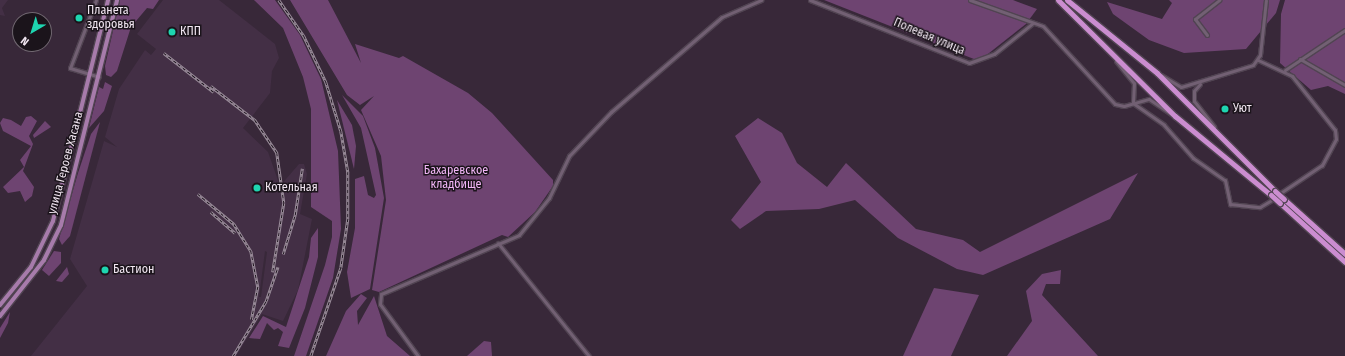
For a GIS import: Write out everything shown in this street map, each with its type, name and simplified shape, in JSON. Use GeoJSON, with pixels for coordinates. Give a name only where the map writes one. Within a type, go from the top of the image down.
{"type":"FeatureCollection","features":[{"type":"Feature","properties":{"kind":"highway"},"geometry":{"type":"LineString","coordinates":[[1058,0],[1116,61],[1174,116],[1273,193],[1345,254]]}},
{"type":"Feature","properties":{"kind":"highway"},"geometry":{"type":"LineString","coordinates":[[1068,0],[1157,73],[1214,127],[1273,193]]}},
{"type":"Feature","properties":{"kind":"highway"},"geometry":{"type":"LineString","coordinates":[[1282,201],[1345,262]]}},
{"type":"Feature","properties":{"kind":"main road","name":"улица Героев Хасана"},"geometry":{"type":"LineString","coordinates":[[0,305],[31,267],[53,221],[91,75],[108,0]]}},
{"type":"Feature","properties":{"kind":"main road","name":"улица Героев Хасана"},"geometry":{"type":"LineString","coordinates":[[0,316],[44,260],[61,225],[117,0]]}},
{"type":"Feature","properties":{"kind":"street"},"geometry":{"type":"LineString","coordinates":[[96,0],[70,68],[99,77]]}},
{"type":"Feature","properties":{"kind":"street"},"geometry":{"type":"LineString","coordinates":[[418,356],[380,304],[381,294],[498,243],[520,235],[532,223],[553,192],[560,168],[569,156],[639,85],[722,17],[761,0]]}},
{"type":"Feature","properties":{"kind":"street","name":"Полевая улица"},"geometry":{"type":"LineString","coordinates":[[810,0],[969,63],[994,54],[1032,23]]}},
{"type":"Feature","properties":{"kind":"street"},"geometry":{"type":"LineString","coordinates":[[970,0],[1043,26],[1052,34],[1108,100],[1124,106],[1149,99],[1174,116]]}},
{"type":"Feature","properties":{"kind":"street"},"geometry":{"type":"LineString","coordinates":[[1207,35],[1195,20],[1219,0]]}},
{"type":"Feature","properties":{"kind":"street"},"geometry":{"type":"LineString","coordinates":[[1157,73],[1180,87],[1200,84],[1247,70],[1258,60],[1266,0]]}},
{"type":"Feature","properties":{"kind":"street"},"geometry":{"type":"LineString","coordinates":[[1285,70],[1345,30]]}},
{"type":"Feature","properties":{"kind":"street"},"geometry":{"type":"LineString","coordinates":[[1300,59],[1345,85]]}},
{"type":"Feature","properties":{"kind":"street"},"geometry":{"type":"LineString","coordinates":[[1132,103],[1164,125],[1193,158],[1225,180],[1230,204],[1260,208],[1322,165],[1336,139],[1335,130],[1285,70],[1258,60]]}},
{"type":"Feature","properties":{"kind":"street"},"geometry":{"type":"LineString","coordinates":[[1116,61],[1134,83],[1132,103]]}},
{"type":"Feature","properties":{"kind":"street"},"geometry":{"type":"LineString","coordinates":[[1200,84],[1194,91],[1194,101],[1214,127]]}},
{"type":"Feature","properties":{"kind":"street"},"geometry":{"type":"LineString","coordinates":[[498,243],[589,356]]}},
{"type":"Feature","properties":{"kind":"street"},"geometry":{"type":"LineString","coordinates":[[0,297],[4,300]]}},
{"type":"Feature","properties":{"kind":"shaded area"},"geometry":{"type":"Polygon","coordinates":[[[0,0],[8,0],[2,8],[5,16],[0,15],[0,0]]]}},
{"type":"Feature","properties":{"kind":"shaded area"},"geometry":{"type":"Polygon","coordinates":[[[163,0],[219,0],[275,44],[279,58],[272,71],[270,93],[243,128],[268,152],[280,186],[299,164],[304,164],[307,174],[300,214],[312,219],[298,290],[283,321],[262,314],[236,356],[31,356],[87,286],[70,259],[104,141],[117,147],[105,137],[119,89],[145,50],[151,55],[156,49],[137,34],[163,0]],[[265,251],[259,297],[261,297],[267,252],[265,251]]]}},
{"type":"Feature","properties":{"kind":"green space"},"geometry":{"type":"Polygon","coordinates":[[[120,0],[159,0],[153,9],[147,8],[131,27],[117,71],[111,77],[106,75],[105,66],[120,0]]]}},
{"type":"Feature","properties":{"kind":"green space"},"geometry":{"type":"Polygon","coordinates":[[[254,0],[275,0],[300,35],[321,79],[338,151],[341,229],[333,278],[306,356],[294,356],[325,265],[332,237],[332,221],[311,207],[311,109],[303,77],[283,28],[254,0]]]}},
{"type":"Feature","properties":{"kind":"green space","name":"Бахаревское кладбище"},"geometry":{"type":"Polygon","coordinates":[[[290,0],[328,0],[361,63],[355,44],[399,58],[403,56],[468,93],[492,113],[553,180],[553,186],[535,212],[508,237],[502,235],[379,292],[372,290],[386,200],[381,156],[361,110],[374,96],[360,105],[347,95],[290,0]]]}},
{"type":"Feature","properties":{"kind":"green space"},"geometry":{"type":"Polygon","coordinates":[[[824,0],[1013,0],[1037,9],[1026,24],[979,61],[824,0]]]}},
{"type":"Feature","properties":{"kind":"green space"},"geometry":{"type":"Polygon","coordinates":[[[1169,0],[1280,0],[1276,13],[1246,49],[1184,53],[1149,40],[1113,14],[1107,2],[1162,19],[1172,3],[1169,0]]]}},
{"type":"Feature","properties":{"kind":"green space"},"geometry":{"type":"Polygon","coordinates":[[[1285,0],[1345,0],[1345,94],[1328,86],[1311,90],[1280,63],[1281,14],[1285,0]]]}},
{"type":"Feature","properties":{"kind":"green space"},"geometry":{"type":"Polygon","coordinates":[[[105,82],[112,86],[104,111],[89,128],[99,87],[103,89],[105,82]]]}},
{"type":"Feature","properties":{"kind":"green space"},"geometry":{"type":"Polygon","coordinates":[[[342,95],[363,116],[375,148],[384,198],[370,289],[351,298],[347,272],[355,228],[355,179],[364,176],[368,195],[374,198],[376,195],[361,128],[342,95]]]}},
{"type":"Feature","properties":{"kind":"green space"},"geometry":{"type":"Polygon","coordinates":[[[337,100],[352,125],[356,146],[354,169],[337,100]]]}},
{"type":"Feature","properties":{"kind":"green space"},"geometry":{"type":"Polygon","coordinates":[[[31,116],[37,121],[29,136],[33,144],[23,171],[34,187],[32,196],[25,202],[20,191],[8,193],[3,187],[24,167],[20,160],[31,146],[3,131],[0,123],[3,118],[11,120],[21,126],[26,117],[31,116]]]}},
{"type":"Feature","properties":{"kind":"green space"},"geometry":{"type":"Polygon","coordinates":[[[758,118],[782,133],[797,163],[827,187],[846,163],[916,229],[963,240],[980,252],[1138,173],[1110,219],[983,275],[957,269],[898,238],[855,200],[819,209],[766,211],[740,229],[731,220],[761,182],[735,136],[758,118]]]}},
{"type":"Feature","properties":{"kind":"green space"},"geometry":{"type":"Polygon","coordinates":[[[45,121],[51,127],[34,138],[33,135],[45,121]]]}},
{"type":"Feature","properties":{"kind":"green space"},"geometry":{"type":"Polygon","coordinates":[[[100,122],[70,236],[62,245],[59,239],[78,173],[91,134],[100,122]]]}},
{"type":"Feature","properties":{"kind":"green space"},"geometry":{"type":"Polygon","coordinates":[[[318,228],[318,257],[305,308],[289,348],[278,346],[283,332],[278,328],[274,330],[267,323],[260,339],[249,338],[263,316],[286,327],[309,257],[311,238],[318,228]]]}},
{"type":"Feature","properties":{"kind":"green space"},"geometry":{"type":"Polygon","coordinates":[[[54,251],[61,252],[61,263],[49,276],[42,270],[54,251]]]}},
{"type":"Feature","properties":{"kind":"green space"},"geometry":{"type":"Polygon","coordinates":[[[67,267],[69,274],[62,282],[56,281],[67,267]]]}},
{"type":"Feature","properties":{"kind":"green space"},"geometry":{"type":"Polygon","coordinates":[[[1061,270],[1060,284],[1046,284],[1042,295],[1098,356],[1007,356],[1032,321],[1026,291],[1042,274],[1061,270]]]}},
{"type":"Feature","properties":{"kind":"green space"},"geometry":{"type":"Polygon","coordinates":[[[934,288],[979,295],[951,356],[903,356],[934,288]]]}},
{"type":"Feature","properties":{"kind":"green space"},"geometry":{"type":"Polygon","coordinates":[[[361,294],[367,298],[357,311],[358,325],[374,296],[387,336],[410,356],[326,356],[346,311],[361,294]]]}},
{"type":"Feature","properties":{"kind":"green space"},"geometry":{"type":"Polygon","coordinates":[[[10,312],[8,323],[0,338],[0,328],[10,312]]]}},
{"type":"Feature","properties":{"kind":"green space"},"geometry":{"type":"Polygon","coordinates":[[[484,341],[491,342],[492,356],[467,356],[484,341]]]}},
{"type":"Feature","properties":{"kind":"railway"},"geometry":{"type":"LineString","coordinates":[[279,0],[304,36],[326,82],[341,131],[348,172],[348,219],[341,268],[311,356]]}},
{"type":"Feature","properties":{"kind":"railway"},"geometry":{"type":"LineString","coordinates":[[164,53],[214,92]]}},
{"type":"Feature","properties":{"kind":"railway"},"geometry":{"type":"LineString","coordinates":[[211,86],[255,120],[277,153],[284,203],[273,272]]}},
{"type":"Feature","properties":{"kind":"railway"},"geometry":{"type":"LineString","coordinates":[[283,254],[295,215],[302,169]]}},
{"type":"Feature","properties":{"kind":"railway"},"geometry":{"type":"LineString","coordinates":[[198,194],[234,224],[251,251],[258,287],[252,319]]}},
{"type":"Feature","properties":{"kind":"railway"},"geometry":{"type":"LineString","coordinates":[[211,212],[235,233]]}},
{"type":"Feature","properties":{"kind":"railway"},"geometry":{"type":"LineString","coordinates":[[233,356],[266,301],[278,267]]}},
{"type":"Feature","properties":{"kind":"place","name":"Планета здоровья"},"geometry":{"type":"Point","coordinates":[79,18]}},
{"type":"Feature","properties":{"kind":"place","name":"КПП"},"geometry":{"type":"Point","coordinates":[172,32]}},
{"type":"Feature","properties":{"kind":"place","name":"Уют"},"geometry":{"type":"Point","coordinates":[1225,109]}},
{"type":"Feature","properties":{"kind":"place","name":"Котельная"},"geometry":{"type":"Point","coordinates":[257,188]}},
{"type":"Feature","properties":{"kind":"place","name":"Бастион"},"geometry":{"type":"Point","coordinates":[105,270]}}]}
